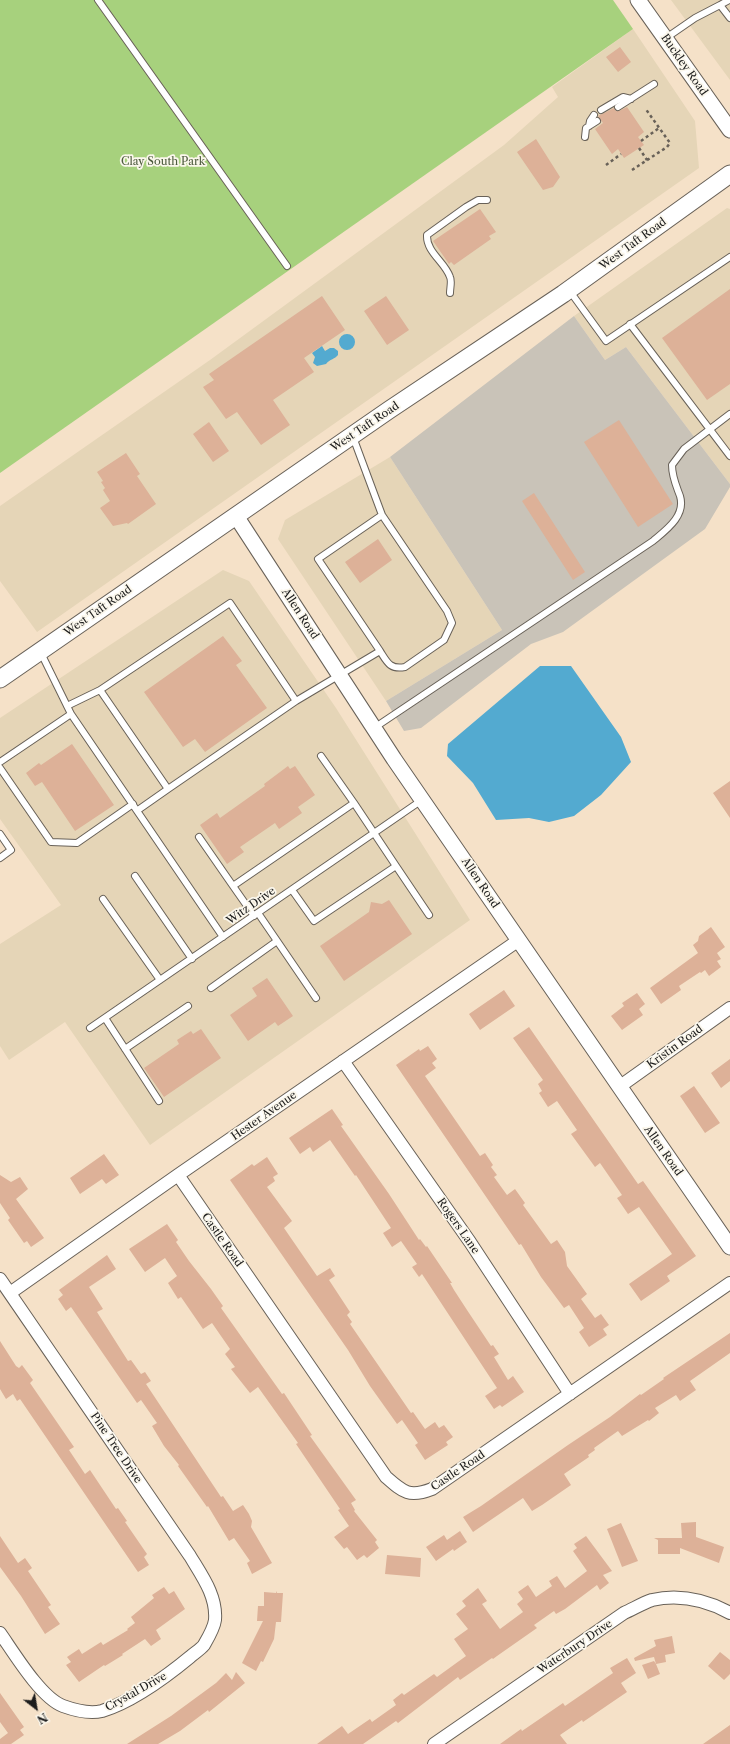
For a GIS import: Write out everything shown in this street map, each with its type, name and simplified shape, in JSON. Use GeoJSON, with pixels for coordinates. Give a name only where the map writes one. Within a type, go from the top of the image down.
{"type":"FeatureCollection","features":[{"type":"Feature","properties":{"kind":"main road","name":"West Taft Road"},"geometry":{"type":"LineString","coordinates":[[0,679],[352,435],[569,290],[730,174]]}},
{"type":"Feature","properties":{"kind":"street","name":"Buckley Road"},"geometry":{"type":"LineString","coordinates":[[638,0],[730,130]]}},
{"type":"Feature","properties":{"kind":"street","name":"Allen Road"},"geometry":{"type":"LineString","coordinates":[[236,516],[422,800],[730,1247]]}},
{"type":"Feature","properties":{"kind":"street","name":"Hester Avenue"},"geometry":{"type":"LineString","coordinates":[[10,1293],[178,1175],[519,940]]}},
{"type":"Feature","properties":{"kind":"street","name":"Kristin Road"},"geometry":{"type":"LineString","coordinates":[[619,1087],[730,1008]]}},
{"type":"Feature","properties":{"kind":"street","name":"Rogers Lane"},"geometry":{"type":"LineString","coordinates":[[343,1061],[470,1242],[570,1394]]}},
{"type":"Feature","properties":{"kind":"street","name":"Castle Road"},"geometry":{"type":"LineString","coordinates":[[178,1175],[386,1477],[402,1491],[418,1494],[432,1490],[730,1283]]}},
{"type":"Feature","properties":{"kind":"street","name":"Pine Tree Drive"},"geometry":{"type":"LineString","coordinates":[[0,1279],[190,1556],[212,1596],[215,1620],[213,1625]]}},
{"type":"Feature","properties":{"kind":"street","name":"Waterbury Drive"},"geometry":{"type":"LineString","coordinates":[[434,1744],[624,1613],[652,1600],[686,1598],[717,1606],[730,1613]]}},
{"type":"Feature","properties":{"kind":"street","name":"Crystal Drive"},"geometry":{"type":"LineString","coordinates":[[0,1633],[20,1662],[44,1692],[62,1706],[81,1711],[101,1711],[125,1700],[170,1673],[203,1646],[213,1625]]}},
{"type":"Feature","properties":{"kind":"lane"},"geometry":{"type":"LineString","coordinates":[[98,0],[287,266]]}},
{"type":"Feature","properties":{"kind":"lane"},"geometry":{"type":"LineString","coordinates":[[665,38],[695,18],[729,0]]}},
{"type":"Feature","properties":{"kind":"lane"},"geometry":{"type":"LineString","coordinates":[[720,4],[730,18]]}},
{"type":"Feature","properties":{"kind":"lane"},"geometry":{"type":"LineString","coordinates":[[618,107],[654,84]]}},
{"type":"Feature","properties":{"kind":"lane"},"geometry":{"type":"LineString","coordinates":[[601,110],[623,97],[631,99]]}},
{"type":"Feature","properties":{"kind":"lane"},"geometry":{"type":"LineString","coordinates":[[585,137],[585,132],[595,118]]}},
{"type":"Feature","properties":{"kind":"lane"},"geometry":{"type":"LineString","coordinates":[[450,293],[450,277],[426,241],[427,235],[478,200],[487,200]]}},
{"type":"Feature","properties":{"kind":"lane"},"geometry":{"type":"LineString","coordinates":[[569,290],[606,341],[730,257]]}},
{"type":"Feature","properties":{"kind":"lane"},"geometry":{"type":"LineString","coordinates":[[630,324],[730,456]]}},
{"type":"Feature","properties":{"kind":"lane"},"geometry":{"type":"LineString","coordinates":[[374,728],[653,541],[671,526],[680,513],[680,498],[672,475],[672,465],[684,450],[709,428],[730,414]]}},
{"type":"Feature","properties":{"kind":"lane"},"geometry":{"type":"LineString","coordinates":[[352,435],[382,515],[447,611],[452,623],[444,640],[405,667],[397,669],[389,665],[318,559],[382,515]]}},
{"type":"Feature","properties":{"kind":"lane"},"geometry":{"type":"LineString","coordinates":[[67,706],[100,690],[230,603],[296,701]]}},
{"type":"Feature","properties":{"kind":"lane"},"geometry":{"type":"LineString","coordinates":[[40,651],[71,714],[138,810],[223,937]]}},
{"type":"Feature","properties":{"kind":"lane"},"geometry":{"type":"LineString","coordinates":[[138,810],[296,701],[380,651]]}},
{"type":"Feature","properties":{"kind":"lane"},"geometry":{"type":"LineString","coordinates":[[100,690],[168,789]]}},
{"type":"Feature","properties":{"kind":"lane"},"geometry":{"type":"LineString","coordinates":[[0,762],[71,714]]}},
{"type":"Feature","properties":{"kind":"lane"},"geometry":{"type":"LineString","coordinates":[[321,756],[429,915]]}},
{"type":"Feature","properties":{"kind":"lane"},"geometry":{"type":"LineString","coordinates":[[0,768],[51,842],[77,843],[133,804]]}},
{"type":"Feature","properties":{"kind":"lane","name":"Witz Drive"},"geometry":{"type":"LineString","coordinates":[[90,1028],[422,800]]}},
{"type":"Feature","properties":{"kind":"lane"},"geometry":{"type":"LineString","coordinates":[[233,886],[354,803]]}},
{"type":"Feature","properties":{"kind":"lane"},"geometry":{"type":"LineString","coordinates":[[0,834],[11,850],[0,858]]}},
{"type":"Feature","properties":{"kind":"lane"},"geometry":{"type":"LineString","coordinates":[[199,837],[233,886],[278,941],[316,998]]}},
{"type":"Feature","properties":{"kind":"lane"},"geometry":{"type":"LineString","coordinates":[[292,890],[314,921],[396,866]]}},
{"type":"Feature","properties":{"kind":"lane"},"geometry":{"type":"LineString","coordinates":[[135,876],[192,959]]}},
{"type":"Feature","properties":{"kind":"lane"},"geometry":{"type":"LineString","coordinates":[[103,899],[160,980]]}},
{"type":"Feature","properties":{"kind":"lane"},"geometry":{"type":"LineString","coordinates":[[211,988],[278,941]]}},
{"type":"Feature","properties":{"kind":"lane"},"geometry":{"type":"LineString","coordinates":[[125,1049],[188,1006]]}},
{"type":"Feature","properties":{"kind":"lane"},"geometry":{"type":"LineString","coordinates":[[105,1018],[159,1101]]}},
{"type":"Feature","properties":{"kind":"path"},"geometry":{"type":"LineString","coordinates":[[632,170],[667,148],[670,143],[645,108]]}},
{"type":"Feature","properties":{"kind":"path"},"geometry":{"type":"LineString","coordinates":[[641,141],[660,128]]}},
{"type":"Feature","properties":{"kind":"path"},"geometry":{"type":"LineString","coordinates":[[639,148],[647,160]]}},
{"type":"Feature","properties":{"kind":"path"},"geometry":{"type":"LineString","coordinates":[[606,165],[621,154]]}},
{"type":"Feature","properties":{"kind":"shaded area"},"geometry":{"type":"Polygon","coordinates":[[[671,0],[730,0],[730,80],[671,0]]]}},
{"type":"Feature","properties":{"kind":"shaded area"},"geometry":{"type":"Polygon","coordinates":[[[633,29],[695,121],[699,168],[37,632],[0,581],[0,506],[210,360],[504,145],[558,97],[552,87],[633,29]]]}},
{"type":"Feature","properties":{"kind":"shaded area"},"geometry":{"type":"Polygon","coordinates":[[[727,208],[730,209],[730,484],[626,347],[605,360],[574,316],[727,208]]]}},
{"type":"Feature","properties":{"kind":"shaded area"},"geometry":{"type":"Polygon","coordinates":[[[574,316],[605,360],[626,347],[730,484],[730,487],[705,529],[563,632],[531,644],[421,728],[404,731],[386,701],[502,630],[390,457],[574,316]]]}},
{"type":"Feature","properties":{"kind":"shaded area"},"geometry":{"type":"Polygon","coordinates":[[[390,457],[502,630],[386,701],[278,539],[285,520],[390,457]]]}},
{"type":"Feature","properties":{"kind":"shaded area"},"geometry":{"type":"Polygon","coordinates":[[[223,570],[249,581],[336,708],[470,920],[150,1145],[65,1022],[9,1060],[0,1046],[0,944],[61,905],[0,819],[0,718],[223,570]]]}},
{"type":"Feature","properties":{"kind":"green space","name":"Clay South Park"},"geometry":{"type":"Polygon","coordinates":[[[0,0],[613,0],[633,29],[0,473],[0,0]]]}},
{"type":"Feature","properties":{"kind":"water"},"geometry":{"type":"Polygon","coordinates":[[[347,334],[353,336],[355,342],[353,348],[347,350],[341,348],[339,342],[341,336],[347,334]]]}},
{"type":"Feature","properties":{"kind":"water"},"geometry":{"type":"Polygon","coordinates":[[[322,346],[325,351],[330,348],[334,348],[338,351],[338,355],[326,364],[317,366],[313,363],[315,357],[312,353],[322,346]]]}},
{"type":"Feature","properties":{"kind":"water"},"geometry":{"type":"Polygon","coordinates":[[[540,666],[571,666],[621,737],[631,762],[601,795],[574,816],[549,822],[529,818],[496,820],[473,783],[447,756],[448,744],[540,666]]]}},
{"type":"Feature","properties":{"kind":"building"},"geometry":{"type":"Polygon","coordinates":[[[620,47],[631,62],[618,72],[606,57],[620,47]]]}},
{"type":"Feature","properties":{"kind":"building"},"geometry":{"type":"Polygon","coordinates":[[[627,107],[644,132],[638,137],[644,145],[624,158],[618,149],[612,154],[595,129],[603,123],[598,116],[614,108],[616,111],[619,111],[627,107]]]}},
{"type":"Feature","properties":{"kind":"building"},"geometry":{"type":"Polygon","coordinates":[[[536,139],[560,177],[553,187],[543,190],[517,152],[536,139]]]}},
{"type":"Feature","properties":{"kind":"building"},"geometry":{"type":"Polygon","coordinates":[[[480,209],[496,232],[489,236],[491,239],[454,265],[451,262],[449,264],[433,241],[480,209]]]}},
{"type":"Feature","properties":{"kind":"building"},"geometry":{"type":"Polygon","coordinates":[[[730,289],[730,384],[707,400],[662,338],[730,289]]]}},
{"type":"Feature","properties":{"kind":"building"},"geometry":{"type":"Polygon","coordinates":[[[322,296],[345,330],[304,358],[314,372],[273,400],[290,425],[261,445],[237,412],[226,419],[203,387],[214,380],[209,374],[322,296]]]}},
{"type":"Feature","properties":{"kind":"building"},"geometry":{"type":"Polygon","coordinates":[[[386,296],[409,330],[387,345],[364,311],[386,296]]]}},
{"type":"Feature","properties":{"kind":"building"},"geometry":{"type":"Polygon","coordinates":[[[619,420],[673,504],[638,527],[584,442],[619,420]]]}},
{"type":"Feature","properties":{"kind":"building"},"geometry":{"type":"Polygon","coordinates":[[[209,422],[229,451],[213,462],[193,434],[209,422]]]}},
{"type":"Feature","properties":{"kind":"building"},"geometry":{"type":"Polygon","coordinates":[[[126,453],[140,474],[137,476],[156,504],[128,524],[113,526],[100,508],[110,501],[103,490],[105,488],[101,482],[103,481],[97,472],[126,453]]]}},
{"type":"Feature","properties":{"kind":"building"},"geometry":{"type":"Polygon","coordinates":[[[534,493],[585,572],[573,580],[522,501],[534,493]]]}},
{"type":"Feature","properties":{"kind":"building"},"geometry":{"type":"Polygon","coordinates":[[[378,539],[392,560],[360,583],[345,562],[378,539]]]}},
{"type":"Feature","properties":{"kind":"building"},"geometry":{"type":"Polygon","coordinates":[[[223,636],[242,661],[236,665],[267,708],[205,752],[195,739],[183,747],[144,692],[223,636]]]}},
{"type":"Feature","properties":{"kind":"building"},"geometry":{"type":"Polygon","coordinates":[[[72,744],[114,805],[75,831],[42,782],[35,786],[26,773],[39,763],[41,765],[72,744]]]}},
{"type":"Feature","properties":{"kind":"building"},"geometry":{"type":"Polygon","coordinates":[[[288,766],[290,769],[295,766],[315,795],[298,807],[302,813],[279,829],[275,823],[240,847],[244,852],[227,864],[200,825],[217,813],[220,818],[265,786],[264,784],[288,766]]]}},
{"type":"Feature","properties":{"kind":"building"},"geometry":{"type":"Polygon","coordinates":[[[730,781],[730,818],[713,793],[730,781]]]}},
{"type":"Feature","properties":{"kind":"building"},"geometry":{"type":"Polygon","coordinates":[[[389,900],[412,934],[344,981],[320,946],[369,912],[371,902],[382,904],[389,900]]]}},
{"type":"Feature","properties":{"kind":"building"},"geometry":{"type":"Polygon","coordinates":[[[711,927],[725,947],[717,953],[721,959],[717,961],[721,967],[709,976],[705,970],[701,973],[700,972],[679,986],[681,990],[661,1004],[650,988],[698,953],[693,945],[698,941],[699,936],[711,927]]]}},
{"type":"Feature","properties":{"kind":"building"},"geometry":{"type":"Polygon","coordinates":[[[267,978],[293,1016],[278,1026],[275,1022],[248,1041],[230,1015],[257,996],[252,988],[267,978]]]}},
{"type":"Feature","properties":{"kind":"building"},"geometry":{"type":"Polygon","coordinates":[[[504,990],[515,1006],[480,1030],[469,1014],[504,990]]]}},
{"type":"Feature","properties":{"kind":"building"},"geometry":{"type":"Polygon","coordinates":[[[637,993],[645,1004],[639,1009],[643,1015],[622,1030],[611,1016],[624,1006],[622,1003],[637,993]]]}},
{"type":"Feature","properties":{"kind":"building"},"geometry":{"type":"Polygon","coordinates":[[[529,1027],[638,1184],[643,1181],[696,1256],[667,1276],[670,1281],[641,1301],[629,1284],[672,1254],[639,1207],[628,1214],[617,1198],[622,1195],[600,1163],[595,1167],[571,1134],[577,1130],[557,1101],[548,1107],[539,1093],[542,1091],[538,1084],[543,1080],[513,1038],[529,1027]]]}},
{"type":"Feature","properties":{"kind":"building"},"geometry":{"type":"Polygon","coordinates":[[[201,1029],[221,1058],[164,1097],[144,1068],[179,1044],[177,1040],[191,1031],[193,1034],[201,1029]]]}},
{"type":"Feature","properties":{"kind":"building"},"geometry":{"type":"Polygon","coordinates":[[[428,1046],[437,1059],[432,1063],[436,1068],[425,1076],[480,1156],[485,1153],[493,1165],[491,1167],[497,1175],[494,1177],[507,1195],[515,1189],[525,1203],[523,1205],[551,1244],[557,1240],[565,1252],[567,1266],[587,1294],[581,1299],[595,1318],[601,1314],[609,1325],[603,1329],[607,1335],[589,1347],[579,1332],[584,1328],[569,1305],[564,1308],[541,1277],[521,1244],[519,1245],[396,1065],[419,1049],[420,1051],[428,1046]]]}},
{"type":"Feature","properties":{"kind":"building"},"geometry":{"type":"Polygon","coordinates":[[[730,1059],[730,1081],[721,1088],[711,1073],[730,1059]]]}},
{"type":"Feature","properties":{"kind":"building"},"geometry":{"type":"Polygon","coordinates":[[[694,1086],[720,1123],[705,1133],[680,1096],[694,1086]]]}},
{"type":"Feature","properties":{"kind":"building"},"geometry":{"type":"Polygon","coordinates":[[[332,1109],[343,1125],[341,1126],[389,1194],[419,1240],[420,1239],[426,1247],[427,1246],[491,1346],[493,1345],[499,1354],[494,1357],[508,1380],[513,1376],[524,1392],[502,1407],[500,1405],[494,1409],[485,1396],[497,1388],[422,1274],[419,1277],[412,1267],[417,1264],[401,1241],[392,1247],[383,1233],[391,1228],[356,1175],[355,1176],[330,1140],[313,1152],[310,1147],[300,1154],[289,1138],[332,1109]]]}},
{"type":"Feature","properties":{"kind":"building"},"geometry":{"type":"Polygon","coordinates":[[[104,1154],[119,1175],[106,1184],[102,1179],[80,1194],[70,1178],[104,1154]]]}},
{"type":"Feature","properties":{"kind":"building"},"geometry":{"type":"Polygon","coordinates":[[[267,1157],[278,1174],[273,1177],[275,1181],[267,1187],[292,1221],[284,1228],[317,1276],[330,1268],[335,1276],[329,1280],[350,1312],[347,1315],[352,1322],[350,1324],[411,1413],[413,1412],[425,1429],[435,1422],[439,1428],[444,1425],[453,1437],[446,1442],[448,1445],[425,1460],[415,1445],[418,1443],[402,1420],[397,1424],[370,1386],[348,1350],[230,1180],[252,1164],[254,1166],[267,1157]]]}},
{"type":"Feature","properties":{"kind":"building"},"geometry":{"type":"Polygon","coordinates":[[[0,1175],[11,1182],[20,1177],[28,1189],[16,1199],[44,1238],[31,1247],[27,1241],[24,1243],[8,1220],[10,1218],[0,1203],[0,1175]]]}},
{"type":"Feature","properties":{"kind":"building"},"geometry":{"type":"Polygon","coordinates":[[[167,1224],[178,1240],[176,1242],[223,1306],[221,1308],[282,1394],[284,1393],[312,1435],[310,1436],[356,1500],[351,1503],[355,1510],[354,1511],[377,1540],[375,1542],[379,1548],[367,1558],[364,1555],[357,1560],[347,1547],[344,1549],[334,1537],[349,1526],[338,1510],[340,1509],[296,1444],[298,1443],[258,1387],[250,1393],[231,1369],[235,1367],[225,1354],[230,1349],[212,1323],[203,1329],[181,1297],[178,1299],[168,1283],[177,1276],[165,1258],[145,1272],[129,1249],[167,1224]]]}},
{"type":"Feature","properties":{"kind":"building"},"geometry":{"type":"Polygon","coordinates":[[[107,1255],[116,1269],[89,1287],[103,1309],[97,1312],[128,1361],[131,1360],[141,1374],[145,1372],[151,1381],[146,1384],[221,1497],[223,1496],[233,1511],[243,1505],[249,1514],[252,1521],[251,1527],[272,1563],[252,1574],[247,1563],[250,1561],[234,1538],[229,1541],[208,1506],[207,1507],[178,1466],[179,1465],[164,1446],[152,1426],[157,1423],[141,1400],[137,1403],[71,1307],[66,1311],[58,1299],[63,1295],[59,1290],[107,1255]]]}},
{"type":"Feature","properties":{"kind":"building"},"geometry":{"type":"Polygon","coordinates":[[[730,1333],[730,1353],[690,1381],[696,1390],[680,1401],[676,1395],[655,1408],[659,1413],[649,1421],[648,1420],[622,1436],[618,1431],[594,1448],[595,1450],[588,1455],[589,1457],[564,1474],[571,1485],[542,1505],[532,1511],[523,1498],[473,1532],[463,1517],[730,1333]]]}},
{"type":"Feature","properties":{"kind":"building"},"geometry":{"type":"Polygon","coordinates":[[[0,1341],[16,1366],[19,1368],[22,1365],[33,1380],[30,1383],[74,1447],[69,1450],[85,1474],[90,1470],[116,1509],[118,1508],[127,1521],[125,1522],[147,1554],[144,1557],[149,1565],[138,1572],[20,1399],[17,1401],[13,1394],[6,1399],[0,1389],[0,1341]]]}},
{"type":"Feature","properties":{"kind":"building"},"geometry":{"type":"Polygon","coordinates":[[[696,1522],[696,1537],[724,1547],[719,1563],[680,1548],[680,1554],[658,1554],[658,1540],[654,1538],[682,1538],[681,1523],[696,1522]]]}},
{"type":"Feature","properties":{"kind":"building"},"geometry":{"type":"Polygon","coordinates":[[[621,1523],[638,1561],[622,1567],[607,1529],[621,1523]]]}},
{"type":"Feature","properties":{"kind":"building"},"geometry":{"type":"Polygon","coordinates":[[[460,1531],[467,1542],[454,1551],[453,1549],[436,1561],[426,1547],[444,1535],[447,1540],[460,1531]]]}},
{"type":"Feature","properties":{"kind":"building"},"geometry":{"type":"Polygon","coordinates":[[[0,1536],[18,1563],[25,1558],[32,1568],[28,1571],[51,1605],[48,1607],[60,1624],[45,1634],[21,1596],[0,1567],[0,1536]]]}},
{"type":"Feature","properties":{"kind":"building"},"geometry":{"type":"Polygon","coordinates":[[[586,1536],[612,1571],[603,1575],[609,1583],[600,1590],[597,1585],[565,1609],[556,1614],[554,1611],[534,1625],[537,1628],[493,1659],[492,1658],[460,1680],[458,1677],[398,1723],[396,1721],[363,1744],[317,1744],[342,1726],[348,1734],[370,1719],[372,1722],[396,1705],[393,1700],[402,1693],[404,1695],[434,1674],[437,1677],[466,1656],[454,1639],[468,1629],[456,1614],[466,1606],[462,1601],[478,1588],[487,1601],[482,1604],[500,1629],[523,1612],[517,1604],[523,1599],[518,1592],[528,1585],[536,1597],[552,1586],[549,1581],[557,1576],[565,1588],[587,1571],[573,1551],[577,1548],[574,1544],[586,1536]]]}},
{"type":"Feature","properties":{"kind":"building"},"geometry":{"type":"Polygon","coordinates":[[[387,1555],[421,1558],[420,1577],[385,1574],[387,1555]]]}},
{"type":"Feature","properties":{"kind":"building"},"geometry":{"type":"Polygon","coordinates":[[[164,1587],[169,1594],[174,1591],[185,1609],[156,1630],[161,1639],[151,1646],[145,1639],[122,1654],[123,1655],[105,1666],[104,1665],[79,1682],[66,1665],[71,1662],[67,1657],[79,1649],[82,1654],[101,1642],[103,1645],[128,1630],[127,1629],[135,1623],[131,1617],[154,1598],[152,1595],[164,1587]]]}},
{"type":"Feature","properties":{"kind":"building"},"geometry":{"type":"Polygon","coordinates":[[[277,1591],[277,1593],[283,1593],[281,1622],[276,1622],[274,1639],[263,1662],[261,1661],[256,1671],[242,1663],[263,1621],[257,1621],[258,1606],[264,1606],[264,1592],[276,1593],[277,1591]]]}},
{"type":"Feature","properties":{"kind":"building"},"geometry":{"type":"Polygon","coordinates":[[[672,1636],[675,1653],[665,1655],[666,1662],[656,1664],[654,1657],[635,1661],[634,1658],[656,1646],[654,1640],[672,1636]]]}},
{"type":"Feature","properties":{"kind":"building"},"geometry":{"type":"Polygon","coordinates":[[[720,1652],[730,1660],[730,1674],[724,1680],[708,1666],[720,1652]]]}},
{"type":"Feature","properties":{"kind":"building"},"geometry":{"type":"Polygon","coordinates":[[[627,1658],[636,1673],[621,1683],[627,1692],[583,1722],[582,1720],[560,1735],[567,1744],[500,1744],[563,1703],[565,1706],[613,1673],[610,1668],[627,1658]]]}},
{"type":"Feature","properties":{"kind":"building"},"geometry":{"type":"Polygon","coordinates":[[[654,1661],[660,1674],[648,1679],[642,1665],[654,1661]]]}},
{"type":"Feature","properties":{"kind":"building"},"geometry":{"type":"Polygon","coordinates":[[[236,1672],[245,1683],[209,1712],[208,1710],[180,1731],[158,1744],[127,1744],[171,1716],[216,1683],[226,1673],[232,1680],[236,1672]]]}},
{"type":"Feature","properties":{"kind":"building"},"geometry":{"type":"Polygon","coordinates":[[[0,1693],[24,1727],[20,1730],[24,1735],[11,1744],[0,1744],[0,1739],[8,1733],[0,1722],[0,1693]]]}},
{"type":"Feature","properties":{"kind":"building"},"geometry":{"type":"Polygon","coordinates":[[[730,1725],[730,1744],[703,1744],[730,1725]]]}}]}
